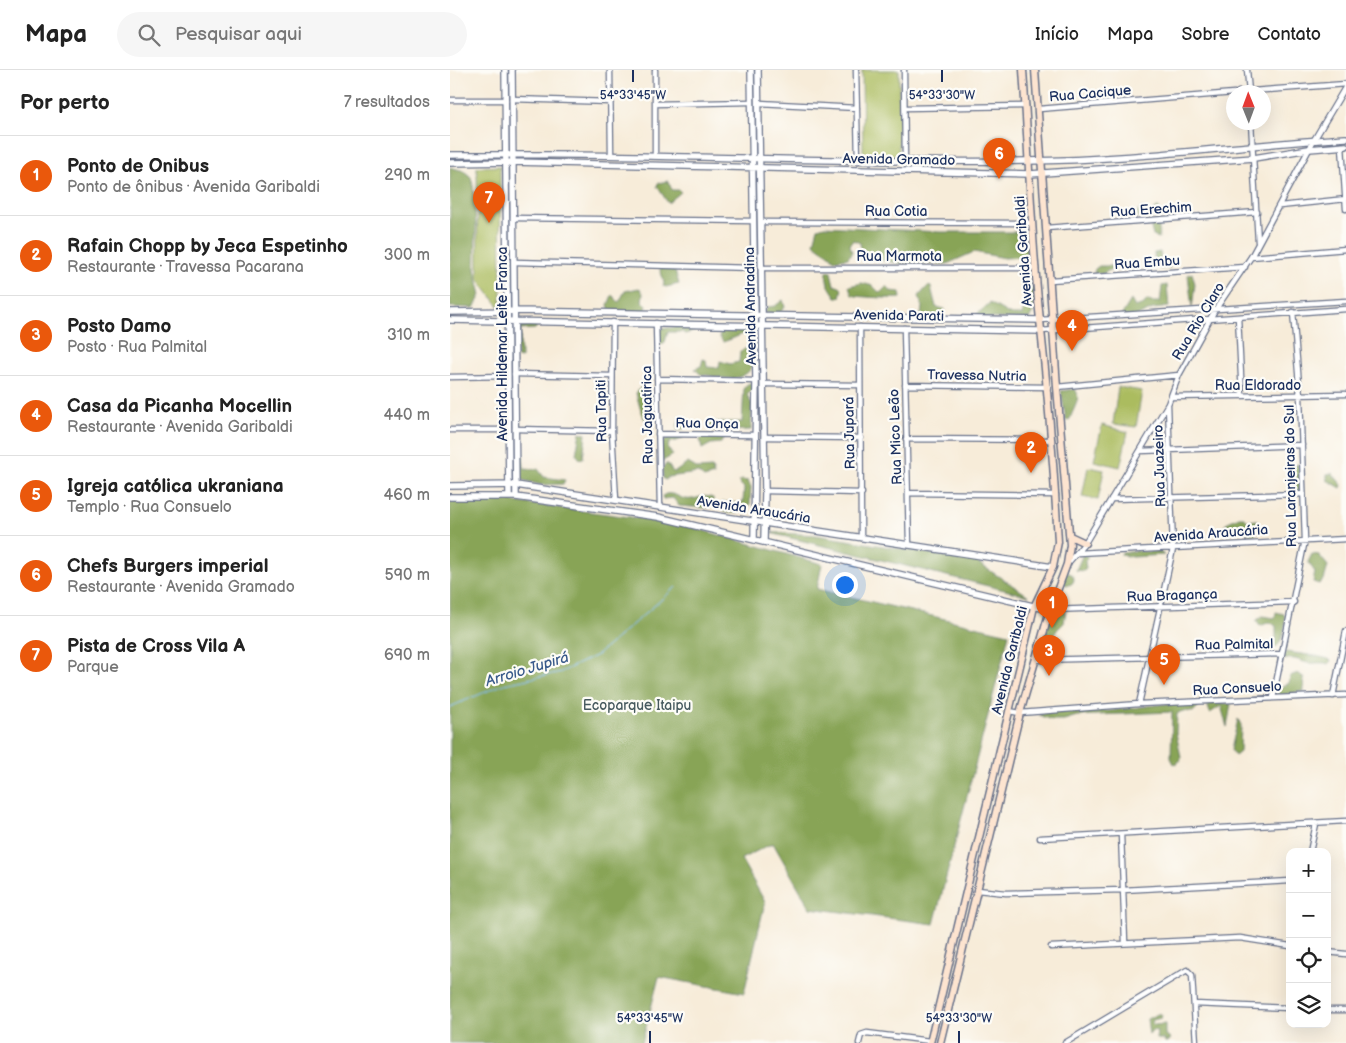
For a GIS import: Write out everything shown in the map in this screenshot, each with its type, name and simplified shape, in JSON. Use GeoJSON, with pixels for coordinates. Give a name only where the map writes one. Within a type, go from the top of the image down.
{"type":"FeatureCollection","features":[{"type":"Feature","properties":{"kind":"main road","name":"Avenida Garibaldi"},"geometry":{"type":"LineString","coordinates":[[930,1042],[1034,607],[1053,567],[1058,542],[1048,387],[1032,223],[1030,162],[1023,70]]}},
{"type":"Feature","properties":{"kind":"main road","name":"Avenida Garibaldi"},"geometry":{"type":"LineString","coordinates":[[940,1043],[1020,713],[1050,610],[1067,564],[1070,536],[1052,330],[1039,108],[1035,70]]}},
{"type":"Feature","properties":{"kind":"main road"},"geometry":{"type":"LineString","coordinates":[[1070,536],[1085,543]]}},
{"type":"Feature","properties":{"kind":"main road"},"geometry":{"type":"LineString","coordinates":[[1053,567],[1063,576]]}},
{"type":"Feature","properties":{"kind":"main road"},"geometry":{"type":"LineString","coordinates":[[978,841],[988,843]]}},
{"type":"Feature","properties":{"kind":"street","name":"Avenida Hildemar Leite Franca"},"geometry":{"type":"LineString","coordinates":[[505,70],[513,155],[514,320],[511,375]]}},
{"type":"Feature","properties":{"kind":"street","name":"Avenida Hildemar Leite Franca"},"geometry":{"type":"LineString","coordinates":[[512,70],[506,154],[506,311],[511,375],[516,497]]}},
{"type":"Feature","properties":{"kind":"street"},"geometry":{"type":"LineString","coordinates":[[610,70],[611,155]]}},
{"type":"Feature","properties":{"kind":"street"},"geometry":{"type":"LineString","coordinates":[[654,70],[655,156]]}},
{"type":"Feature","properties":{"kind":"street","name":"Avenida Andradina"},"geometry":{"type":"LineString","coordinates":[[751,70],[756,381],[754,539]]}},
{"type":"Feature","properties":{"kind":"street","name":"Avenida Andradina"},"geometry":{"type":"LineString","coordinates":[[758,70],[764,384],[764,542]]}},
{"type":"Feature","properties":{"kind":"street"},"geometry":{"type":"LineString","coordinates":[[856,70],[858,161]]}},
{"type":"Feature","properties":{"kind":"street"},"geometry":{"type":"LineString","coordinates":[[904,70],[905,162]]}},
{"type":"Feature","properties":{"kind":"street"},"geometry":{"type":"LineString","coordinates":[[1247,70],[1248,85]]}},
{"type":"Feature","properties":{"kind":"street"},"geometry":{"type":"LineString","coordinates":[[1271,90],[1346,85]]}},
{"type":"Feature","properties":{"kind":"street","name":"Rua Rio Claro"},"geometry":{"type":"LineString","coordinates":[[1067,564],[1085,543],[1168,404],[1179,375],[1215,310],[1251,257],[1346,85]]}},
{"type":"Feature","properties":{"kind":"street","name":"Rua Cacique"},"geometry":{"type":"LineString","coordinates":[[1039,108],[1226,94]]}},
{"type":"Feature","properties":{"kind":"street"},"geometry":{"type":"LineString","coordinates":[[450,100],[509,99],[611,102]]}},
{"type":"Feature","properties":{"kind":"street"},"geometry":{"type":"LineString","coordinates":[[655,104],[751,102]]}},
{"type":"Feature","properties":{"kind":"street"},"geometry":{"type":"LineString","coordinates":[[759,103],[857,108]]}},
{"type":"Feature","properties":{"kind":"street"},"geometry":{"type":"LineString","coordinates":[[905,108],[1026,106]]}},
{"type":"Feature","properties":{"kind":"street"},"geometry":{"type":"LineString","coordinates":[[1251,130],[1258,243]]}},
{"type":"Feature","properties":{"kind":"street","name":"Avenida Gramado"},"geometry":{"type":"LineString","coordinates":[[450,155],[611,155],[905,162],[1030,162],[1199,152],[1346,138]]}},
{"type":"Feature","properties":{"kind":"street"},"geometry":{"type":"LineString","coordinates":[[1344,146],[1346,209]]}},
{"type":"Feature","properties":{"kind":"street","name":"Avenida Gramado"},"geometry":{"type":"LineString","coordinates":[[450,163],[513,162],[753,169],[1042,174],[1254,158],[1309,149],[1344,146]]}},
{"type":"Feature","properties":{"kind":"street"},"geometry":{"type":"LineString","coordinates":[[1199,152],[1201,162]]}},
{"type":"Feature","properties":{"kind":"street"},"geometry":{"type":"LineString","coordinates":[[1131,157],[1133,166]]}},
{"type":"Feature","properties":{"kind":"street"},"geometry":{"type":"LineString","coordinates":[[1280,206],[1346,199]]}},
{"type":"Feature","properties":{"kind":"street","name":"Rua Erechim"},"geometry":{"type":"LineString","coordinates":[[1046,228],[1257,212]]}},
{"type":"Feature","properties":{"kind":"street"},"geometry":{"type":"LineString","coordinates":[[514,218],[753,221]]}},
{"type":"Feature","properties":{"kind":"street","name":"Rua Cotia"},"geometry":{"type":"LineString","coordinates":[[761,222],[1032,223]]}},
{"type":"Feature","properties":{"kind":"street"},"geometry":{"type":"LineString","coordinates":[[1251,257],[1346,249]]}},
{"type":"Feature","properties":{"kind":"street"},"geometry":{"type":"LineString","coordinates":[[514,262],[754,268]]}},
{"type":"Feature","properties":{"kind":"street","name":"Rua Embu"},"geometry":{"type":"LineString","coordinates":[[1050,280],[1245,267]]}},
{"type":"Feature","properties":{"kind":"street","name":"Rua Marmota"},"geometry":{"type":"LineString","coordinates":[[762,268],[1036,268]]}},
{"type":"Feature","properties":{"kind":"street","name":"Avenida Parati"},"geometry":{"type":"LineString","coordinates":[[450,312],[514,311],[1052,320],[1346,301]]}},
{"type":"Feature","properties":{"kind":"street","name":"Avenida Parati"},"geometry":{"type":"LineString","coordinates":[[450,320],[613,321],[762,326],[1052,330],[1346,308]]}},
{"type":"Feature","properties":{"kind":"street","name":"Rua Laranjeiras do Sul"},"geometry":{"type":"LineString","coordinates":[[1273,698],[1294,602],[1305,540],[1300,396],[1293,312]]}},
{"type":"Feature","properties":{"kind":"street"},"geometry":{"type":"LineString","coordinates":[[1238,317],[1242,396]]}},
{"type":"Feature","properties":{"kind":"street","name":"Rua Tapiti"},"geometry":{"type":"LineString","coordinates":[[613,321],[612,431],[616,500]]}},
{"type":"Feature","properties":{"kind":"street","name":"Rua Jaguatirica"},"geometry":{"type":"LineString","coordinates":[[656,322],[660,506]]}},
{"type":"Feature","properties":{"kind":"street","name":"Rua Jupará"},"geometry":{"type":"LineString","coordinates":[[860,327],[861,538]]}},
{"type":"Feature","properties":{"kind":"street","name":"Rua Mico Leão"},"geometry":{"type":"LineString","coordinates":[[904,328],[909,544]]}},
{"type":"Feature","properties":{"kind":"street"},"geometry":{"type":"LineString","coordinates":[[450,377],[511,375],[612,376]]}},
{"type":"Feature","properties":{"kind":"street"},"geometry":{"type":"LineString","coordinates":[[1057,387],[1179,375]]}},
{"type":"Feature","properties":{"kind":"street"},"geometry":{"type":"LineString","coordinates":[[657,379],[756,381]]}},
{"type":"Feature","properties":{"kind":"street"},"geometry":{"type":"LineString","coordinates":[[764,384],[860,385]]}},
{"type":"Feature","properties":{"kind":"street","name":"Travessa Nutria"},"geometry":{"type":"LineString","coordinates":[[905,385],[1048,387]]}},
{"type":"Feature","properties":{"kind":"street","name":"Rua Eldorado"},"geometry":{"type":"LineString","coordinates":[[1171,397],[1346,394]]}},
{"type":"Feature","properties":{"kind":"street","name":"Rua Juazeiro"},"geometry":{"type":"LineString","coordinates":[[1139,704],[1173,549],[1168,404]]}},
{"type":"Feature","properties":{"kind":"street"},"geometry":{"type":"LineString","coordinates":[[450,430],[612,431]]}},
{"type":"Feature","properties":{"kind":"street","name":"Avenida Hildemar Leite Franca"},"geometry":{"type":"LineString","coordinates":[[509,496],[512,430]]}},
{"type":"Feature","properties":{"kind":"street","name":"Rua Onça"},"geometry":{"type":"LineString","coordinates":[[658,434],[755,435]]}},
{"type":"Feature","properties":{"kind":"street"},"geometry":{"type":"LineString","coordinates":[[764,437],[861,438]]}},
{"type":"Feature","properties":{"kind":"street"},"geometry":{"type":"LineString","coordinates":[[906,439],[1052,440]]}},
{"type":"Feature","properties":{"kind":"street"},"geometry":{"type":"LineString","coordinates":[[1140,451],[1302,445]]}},
{"type":"Feature","properties":{"kind":"street","name":"Avenida Araucária"},"geometry":{"type":"LineString","coordinates":[[450,486],[509,485],[660,506],[1053,567]]}},
{"type":"Feature","properties":{"kind":"street"},"geometry":{"type":"LineString","coordinates":[[765,491],[862,492]]}},
{"type":"Feature","properties":{"kind":"street"},"geometry":{"type":"LineString","coordinates":[[908,493],[1056,495]]}},
{"type":"Feature","properties":{"kind":"street"},"geometry":{"type":"LineString","coordinates":[[1111,499],[1172,499],[1303,494]]}},
{"type":"Feature","properties":{"kind":"street","name":"Avenida Araucária"},"geometry":{"type":"LineString","coordinates":[[450,497],[509,496],[658,517],[1050,610]]}},
{"type":"Feature","properties":{"kind":"street","name":"Avenida Araucária"},"geometry":{"type":"LineString","coordinates":[[1078,553],[1346,539]]}},
{"type":"Feature","properties":{"kind":"street","name":"Rua Bragança"},"geometry":{"type":"LineString","coordinates":[[1050,610],[1294,602]]}},
{"type":"Feature","properties":{"kind":"street"},"geometry":{"type":"LineString","coordinates":[[1333,696],[1346,631]]}},
{"type":"Feature","properties":{"kind":"street","name":"Rua Palmital"},"geometry":{"type":"LineString","coordinates":[[1036,660],[1282,654]]}},
{"type":"Feature","properties":{"kind":"street","name":"Rua Consuelo"},"geometry":{"type":"LineString","coordinates":[[1009,711],[1020,713],[1139,704],[1346,695]]}},
{"type":"Feature","properties":{"kind":"street"},"geometry":{"type":"LineString","coordinates":[[1040,838],[1346,821]]}},
{"type":"Feature","properties":{"kind":"street"},"geometry":{"type":"LineString","coordinates":[[1311,848],[1316,824]]}},
{"type":"Feature","properties":{"kind":"street"},"geometry":{"type":"LineString","coordinates":[[1121,834],[1125,942]]}},
{"type":"Feature","properties":{"kind":"street"},"geometry":{"type":"LineString","coordinates":[[977,890],[1006,893],[1123,890],[1286,881]]}},
{"type":"Feature","properties":{"kind":"street"},"geometry":{"type":"LineString","coordinates":[[1051,947],[1240,938],[1286,945]]}},
{"type":"Feature","properties":{"kind":"street"},"geometry":{"type":"LineString","coordinates":[[1331,952],[1346,954],[1346,947]]}},
{"type":"Feature","properties":{"kind":"street"},"geometry":{"type":"LineString","coordinates":[[1065,1043],[1187,970],[1192,975],[1196,1043]]}},
{"type":"Feature","properties":{"kind":"street"},"geometry":{"type":"LineString","coordinates":[[1194,1004],[1286,1008]]}},
{"type":"Feature","properties":{"kind":"street"},"geometry":{"type":"LineString","coordinates":[[1331,1010],[1346,1010]]}},
{"type":"Feature","properties":{"kind":"street"},"geometry":{"type":"LineString","coordinates":[[859,1043],[861,1035],[867,1033],[930,1042]]}},
{"type":"Feature","properties":{"kind":"green space"},"geometry":{"type":"Polygon","coordinates":[[[862,70],[899,70],[899,156],[863,157],[862,70]]]}},
{"type":"Feature","properties":{"kind":"green space"},"geometry":{"type":"Polygon","coordinates":[[[500,166],[501,309],[478,279],[477,167],[500,166]]]}},
{"type":"Feature","properties":{"kind":"green space"},"geometry":{"type":"Polygon","coordinates":[[[450,167],[464,171],[471,177],[473,185],[476,225],[475,269],[481,295],[474,308],[450,307],[450,167]]]}},
{"type":"Feature","properties":{"kind":"green space"},"geometry":{"type":"Polygon","coordinates":[[[668,181],[672,190],[679,190],[681,192],[668,203],[657,186],[658,183],[668,181]]]}},
{"type":"Feature","properties":{"kind":"green space"},"geometry":{"type":"Polygon","coordinates":[[[1142,207],[1150,213],[1159,207],[1159,212],[1152,217],[1138,217],[1137,213],[1142,207]]]}},
{"type":"Feature","properties":{"kind":"green space"},"geometry":{"type":"Polygon","coordinates":[[[1154,221],[1159,222],[1159,238],[1153,236],[1151,228],[1154,221]]]}},
{"type":"Feature","properties":{"kind":"green space"},"geometry":{"type":"Polygon","coordinates":[[[824,226],[940,232],[1015,232],[1028,237],[1026,257],[1004,258],[974,252],[947,264],[897,263],[862,257],[860,243],[853,240],[850,245],[852,252],[848,258],[834,260],[814,243],[818,228],[824,226]]]}},
{"type":"Feature","properties":{"kind":"green space"},"geometry":{"type":"Polygon","coordinates":[[[1160,252],[1161,262],[1169,263],[1170,268],[1160,269],[1155,265],[1154,253],[1160,252]]]}},
{"type":"Feature","properties":{"kind":"green space"},"geometry":{"type":"Polygon","coordinates":[[[1099,266],[1111,266],[1112,269],[1102,274],[1094,273],[1095,269],[1099,266]]]}},
{"type":"Feature","properties":{"kind":"green space"},"geometry":{"type":"Polygon","coordinates":[[[661,267],[675,271],[679,284],[663,286],[661,267]]]}},
{"type":"Feature","properties":{"kind":"green space"},"geometry":{"type":"Polygon","coordinates":[[[828,270],[831,272],[834,285],[842,288],[840,297],[836,297],[828,284],[826,277],[828,270]]]}},
{"type":"Feature","properties":{"kind":"green space"},"geometry":{"type":"Polygon","coordinates":[[[1192,273],[1195,284],[1192,308],[1188,275],[1192,273]]]}},
{"type":"Feature","properties":{"kind":"green space"},"geometry":{"type":"Polygon","coordinates":[[[1028,282],[1034,290],[1034,310],[1029,319],[993,318],[976,315],[990,303],[1011,315],[1022,315],[1026,302],[1028,282]]]}},
{"type":"Feature","properties":{"kind":"green space"},"geometry":{"type":"Polygon","coordinates":[[[862,283],[873,286],[880,293],[887,286],[890,291],[900,292],[901,298],[876,298],[852,295],[849,286],[862,283]]]}},
{"type":"Feature","properties":{"kind":"green space"},"geometry":{"type":"Polygon","coordinates":[[[1167,285],[1169,307],[1153,309],[1135,317],[1121,316],[1131,300],[1135,307],[1144,304],[1147,300],[1160,302],[1162,286],[1167,285]]]}},
{"type":"Feature","properties":{"kind":"green space"},"geometry":{"type":"Polygon","coordinates":[[[928,286],[931,287],[936,307],[945,309],[942,319],[921,316],[922,306],[919,296],[928,286]]]}},
{"type":"Feature","properties":{"kind":"green space"},"geometry":{"type":"Polygon","coordinates":[[[639,288],[643,293],[642,302],[647,306],[645,312],[610,311],[608,305],[612,295],[619,302],[625,291],[639,288]]]}},
{"type":"Feature","properties":{"kind":"green space"},"geometry":{"type":"Polygon","coordinates":[[[783,300],[785,307],[778,315],[765,313],[767,307],[775,306],[783,300]]]}},
{"type":"Feature","properties":{"kind":"green space"},"geometry":{"type":"Polygon","coordinates":[[[534,324],[537,327],[535,329],[520,330],[521,358],[517,357],[518,327],[534,324]]]}},
{"type":"Feature","properties":{"kind":"green space"},"geometry":{"type":"Polygon","coordinates":[[[692,325],[695,331],[685,334],[682,332],[668,332],[665,342],[660,345],[659,329],[692,325]]]}},
{"type":"Feature","properties":{"kind":"green space"},"geometry":{"type":"Polygon","coordinates":[[[725,329],[748,330],[723,342],[719,336],[725,329]]]}},
{"type":"Feature","properties":{"kind":"green space"},"geometry":{"type":"Polygon","coordinates":[[[748,348],[752,353],[751,369],[740,377],[720,378],[700,374],[695,369],[701,366],[703,359],[706,360],[707,367],[719,368],[720,361],[730,364],[739,362],[740,351],[748,348]]]}},
{"type":"Feature","properties":{"kind":"green space"},"geometry":{"type":"Polygon","coordinates":[[[644,383],[653,405],[654,417],[652,428],[642,415],[636,393],[644,383]]]}},
{"type":"Feature","properties":{"kind":"green space"},"geometry":{"type":"Polygon","coordinates":[[[749,383],[753,384],[755,388],[747,395],[752,404],[751,430],[710,431],[708,428],[712,422],[742,422],[744,387],[749,383]]]}},
{"type":"Feature","properties":{"kind":"green space"},"geometry":{"type":"Polygon","coordinates":[[[1118,387],[1142,391],[1136,427],[1113,424],[1118,387]]]}},
{"type":"Feature","properties":{"kind":"green space"},"geometry":{"type":"Polygon","coordinates":[[[1075,389],[1078,396],[1076,404],[1070,419],[1066,421],[1061,391],[1075,389]]]}},
{"type":"Feature","properties":{"kind":"green space"},"geometry":{"type":"Polygon","coordinates":[[[680,415],[688,422],[685,428],[678,431],[677,428],[680,415]]]}},
{"type":"Feature","properties":{"kind":"green space"},"geometry":{"type":"Polygon","coordinates":[[[1102,425],[1128,432],[1120,467],[1094,461],[1102,425]]]}},
{"type":"Feature","properties":{"kind":"green space"},"geometry":{"type":"Polygon","coordinates":[[[580,432],[586,434],[583,458],[580,459],[576,454],[580,432]]]}},
{"type":"Feature","properties":{"kind":"green space"},"geometry":{"type":"Polygon","coordinates":[[[670,436],[683,436],[682,439],[669,443],[668,449],[673,455],[663,461],[662,447],[665,440],[670,436]]]}},
{"type":"Feature","properties":{"kind":"green space"},"geometry":{"type":"Polygon","coordinates":[[[702,437],[724,437],[721,443],[711,444],[702,449],[700,439],[702,437]]]}},
{"type":"Feature","properties":{"kind":"green space"},"geometry":{"type":"Polygon","coordinates":[[[519,449],[523,454],[524,468],[538,469],[544,477],[565,480],[563,484],[541,485],[522,480],[518,470],[519,449]]]}},
{"type":"Feature","properties":{"kind":"green space"},"geometry":{"type":"Polygon","coordinates":[[[667,463],[672,471],[675,472],[688,463],[698,469],[712,468],[714,475],[704,478],[698,473],[668,477],[666,480],[663,479],[662,469],[667,463]]]}},
{"type":"Feature","properties":{"kind":"green space"},"geometry":{"type":"Polygon","coordinates":[[[1298,464],[1300,490],[1291,489],[1289,484],[1294,476],[1293,466],[1298,464]]]}},
{"type":"Feature","properties":{"kind":"green space"},"geometry":{"type":"Polygon","coordinates":[[[1088,467],[1104,470],[1098,500],[1082,497],[1088,467]]]}},
{"type":"Feature","properties":{"kind":"green space"},"geometry":{"type":"Polygon","coordinates":[[[1332,473],[1342,485],[1341,488],[1327,480],[1327,474],[1332,473]]]}},
{"type":"Feature","properties":{"kind":"green space"},"geometry":{"type":"Polygon","coordinates":[[[742,480],[748,481],[751,487],[750,505],[737,513],[726,513],[721,509],[723,502],[743,502],[744,488],[738,482],[742,480]]]}},
{"type":"Feature","properties":{"kind":"green space"},"geometry":{"type":"Polygon","coordinates":[[[666,494],[685,499],[709,497],[713,498],[713,505],[706,508],[679,506],[673,498],[663,499],[662,496],[666,494]]]}},
{"type":"Feature","properties":{"kind":"green space","name":"Ecoparque Itaipu"},"geometry":{"type":"Polygon","coordinates":[[[507,501],[676,523],[822,564],[817,589],[1009,634],[934,924],[810,908],[773,843],[741,859],[765,902],[744,993],[659,977],[642,1043],[450,1043],[450,502],[507,501]]]}},
{"type":"Feature","properties":{"kind":"green space"},"geometry":{"type":"Polygon","coordinates":[[[1239,517],[1244,517],[1247,521],[1257,520],[1256,534],[1248,534],[1243,523],[1225,526],[1226,523],[1239,517]]]}},
{"type":"Feature","properties":{"kind":"green space"},"geometry":{"type":"Polygon","coordinates":[[[766,532],[816,535],[975,561],[1029,596],[766,532]]]}},
{"type":"Feature","properties":{"kind":"green space"},"geometry":{"type":"Polygon","coordinates":[[[1136,551],[1160,552],[1164,555],[1133,557],[1121,555],[1122,553],[1136,551]]]}},
{"type":"Feature","properties":{"kind":"green space"},"geometry":{"type":"Polygon","coordinates":[[[1083,554],[1088,557],[1085,561],[1086,569],[1084,571],[1076,570],[1083,554]]]}},
{"type":"Feature","properties":{"kind":"green space"},"geometry":{"type":"Polygon","coordinates":[[[1312,554],[1319,555],[1328,566],[1324,580],[1319,584],[1313,582],[1315,572],[1308,562],[1312,554]]]}},
{"type":"Feature","properties":{"kind":"green space"},"geometry":{"type":"Polygon","coordinates":[[[1066,573],[1070,573],[1074,579],[1070,585],[1066,585],[1062,581],[1062,577],[1066,573]]]}},
{"type":"Feature","properties":{"kind":"green space"},"geometry":{"type":"Polygon","coordinates":[[[1066,610],[1064,623],[1050,641],[1049,648],[1043,657],[1039,651],[1053,611],[1066,610]]]}},
{"type":"Feature","properties":{"kind":"green space"},"geometry":{"type":"Polygon","coordinates":[[[1276,612],[1284,614],[1285,629],[1278,645],[1271,650],[1267,647],[1276,640],[1276,626],[1270,622],[1260,626],[1256,621],[1262,616],[1275,618],[1276,612]]]}},
{"type":"Feature","properties":{"kind":"green space"},"geometry":{"type":"Polygon","coordinates":[[[1286,652],[1318,656],[1331,661],[1329,664],[1307,663],[1293,659],[1285,660],[1283,658],[1286,652]]]}},
{"type":"Feature","properties":{"kind":"green space"},"geometry":{"type":"Polygon","coordinates":[[[1298,673],[1303,677],[1304,691],[1281,695],[1277,693],[1277,688],[1289,683],[1290,676],[1298,673]]]}},
{"type":"Feature","properties":{"kind":"green space"},"geometry":{"type":"Polygon","coordinates":[[[1213,702],[1231,704],[1227,727],[1221,706],[1210,713],[1207,704],[1213,702]]]}},
{"type":"Feature","properties":{"kind":"green space"},"geometry":{"type":"Polygon","coordinates":[[[1163,704],[1195,705],[1198,707],[1193,712],[1182,711],[1177,714],[1176,733],[1181,757],[1178,763],[1174,764],[1171,758],[1172,712],[1077,716],[1064,720],[1052,720],[1039,715],[1044,712],[1098,709],[1108,711],[1163,704]]]}},
{"type":"Feature","properties":{"kind":"green space"},"geometry":{"type":"Polygon","coordinates":[[[1238,719],[1241,725],[1240,752],[1235,756],[1231,750],[1238,719]]]}},
{"type":"Feature","properties":{"kind":"green space"},"geometry":{"type":"Polygon","coordinates":[[[1160,1013],[1162,1015],[1161,1018],[1153,1020],[1152,1023],[1154,1025],[1165,1024],[1165,1034],[1170,1038],[1168,1042],[1165,1042],[1164,1039],[1156,1039],[1157,1031],[1152,1030],[1149,1034],[1147,1019],[1160,1013]]]}},
{"type":"Feature","properties":{"kind":"waterway","name":"Arroio Jupirá"},"geometry":{"type":"LineString","coordinates":[[450,707],[504,684],[561,672],[597,655],[676,587]]}},
{"type":"Feature","properties":{"kind":"place","name":"Chefs Burgers imperial"},"geometry":{"type":"Point","coordinates":[999,179]}},
{"type":"Feature","properties":{"kind":"place","name":"Pista de Cross Vila A"},"geometry":{"type":"Point","coordinates":[489,223]}},
{"type":"Feature","properties":{"kind":"place","name":"Casa da Picanha Mocellin"},"geometry":{"type":"Point","coordinates":[1072,351]}},
{"type":"Feature","properties":{"kind":"place","name":"Rafain Chopp by Jeca Espetinho"},"geometry":{"type":"Point","coordinates":[1031,473]}},
{"type":"Feature","properties":{"kind":"place","name":"Ponto de Onibus"},"geometry":{"type":"Point","coordinates":[1052,628]}},
{"type":"Feature","properties":{"kind":"place","name":"Posto Damo"},"geometry":{"type":"Point","coordinates":[1049,676]}},
{"type":"Feature","properties":{"kind":"place","name":"Igreja católica ukraniana"},"geometry":{"type":"Point","coordinates":[1164,685]}}]}
